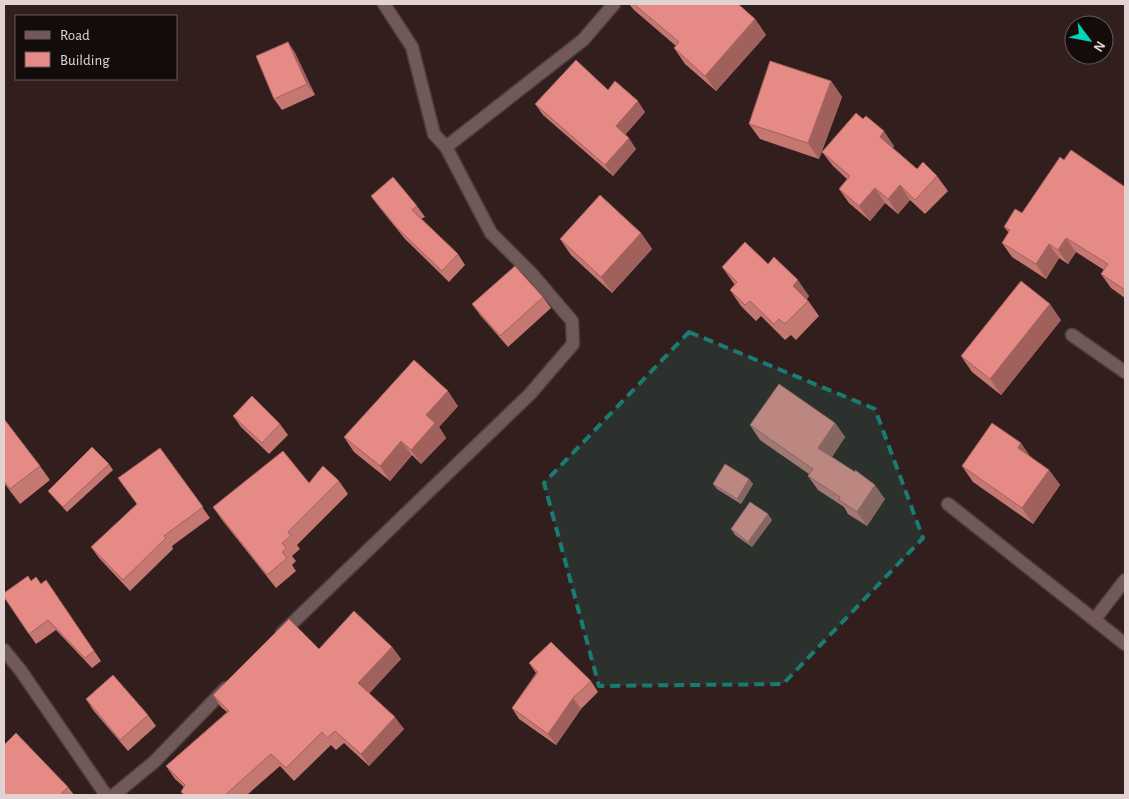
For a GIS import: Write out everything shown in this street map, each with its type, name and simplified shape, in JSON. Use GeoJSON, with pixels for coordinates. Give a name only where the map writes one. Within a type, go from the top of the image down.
{"type":"FeatureCollection","features":[{"type":"Feature","properties":{"kind":"street"},"geometry":{"type":"LineString","coordinates":[[272,644],[530,394],[573,344],[572,321],[532,274],[491,233],[446,147],[434,134],[412,47],[384,4]]}},
{"type":"Feature","properties":{"kind":"street"},"geometry":{"type":"LineString","coordinates":[[446,147],[583,40],[614,4]]}},
{"type":"Feature","properties":{"kind":"street"},"geometry":{"type":"LineString","coordinates":[[1072,335],[1125,372]]}},
{"type":"Feature","properties":{"kind":"street"},"geometry":{"type":"LineString","coordinates":[[948,504],[1125,644]]}},
{"type":"Feature","properties":{"kind":"street"},"geometry":{"type":"LineString","coordinates":[[1094,619],[1125,580]]}},
{"type":"Feature","properties":{"kind":"street"},"geometry":{"type":"LineString","coordinates":[[4,650],[21,671],[106,795]]}},
{"type":"Feature","properties":{"kind":"street"},"geometry":{"type":"LineString","coordinates":[[114,795],[154,762],[238,676]]}},
{"type":"Feature","properties":{"kind":"highlighted area"},"geometry":{"type":"Polygon","coordinates":[[[689,332],[875,409],[923,538],[783,684],[599,686],[544,483],[689,332]]]}},
{"type":"Feature","properties":{"kind":"building"},"geometry":{"type":"Polygon","coordinates":[[[634,4],[738,4],[755,19],[705,76],[674,48],[679,42],[634,4]]]}},
{"type":"Feature","properties":{"kind":"building"},"geometry":{"type":"Polygon","coordinates":[[[288,42],[307,84],[274,99],[256,56],[288,42]]]}},
{"type":"Feature","properties":{"kind":"building"},"geometry":{"type":"Polygon","coordinates":[[[576,60],[608,90],[615,81],[638,101],[616,126],[629,138],[605,165],[535,104],[576,60]]]}},
{"type":"Feature","properties":{"kind":"building"},"geometry":{"type":"Polygon","coordinates":[[[770,61],[831,81],[808,143],[749,124],[770,61]]]}},
{"type":"Feature","properties":{"kind":"building"},"geometry":{"type":"Polygon","coordinates":[[[856,113],[863,119],[866,116],[884,131],[880,137],[917,169],[923,162],[937,176],[915,200],[900,185],[888,199],[875,188],[859,206],[839,189],[850,176],[822,152],[856,113]]]}},
{"type":"Feature","properties":{"kind":"building"},"geometry":{"type":"Polygon","coordinates":[[[1071,150],[1125,187],[1125,290],[1101,274],[1108,264],[1066,238],[1058,250],[1049,244],[1036,264],[1002,243],[1010,230],[1004,227],[1015,209],[1022,213],[1060,157],[1064,160],[1071,150]]]}},
{"type":"Feature","properties":{"kind":"building"},"geometry":{"type":"Polygon","coordinates":[[[393,177],[417,206],[412,210],[458,254],[442,271],[397,228],[371,196],[393,177]]]}},
{"type":"Feature","properties":{"kind":"building"},"geometry":{"type":"Polygon","coordinates":[[[600,195],[641,233],[601,277],[560,239],[600,195]]]}},
{"type":"Feature","properties":{"kind":"building"},"geometry":{"type":"Polygon","coordinates":[[[745,242],[768,264],[774,257],[798,280],[793,286],[808,301],[785,324],[779,319],[774,324],[750,301],[745,305],[730,290],[737,282],[722,267],[745,242]]]}},
{"type":"Feature","properties":{"kind":"building"},"geometry":{"type":"Polygon","coordinates":[[[515,266],[543,297],[500,336],[472,304],[515,266]]]}},
{"type":"Feature","properties":{"kind":"building"},"geometry":{"type":"Polygon","coordinates":[[[1021,281],[1050,304],[990,379],[961,356],[1021,281]]]}},
{"type":"Feature","properties":{"kind":"building"},"geometry":{"type":"Polygon","coordinates":[[[414,360],[448,391],[426,415],[435,423],[411,450],[401,441],[380,466],[344,437],[414,360]]]}},
{"type":"Feature","properties":{"kind":"building"},"geometry":{"type":"Polygon","coordinates":[[[779,384],[835,423],[818,448],[855,472],[855,470],[875,485],[857,512],[839,500],[840,497],[808,476],[813,469],[750,425],[779,384]]]}},
{"type":"Feature","properties":{"kind":"building"},"geometry":{"type":"Polygon","coordinates":[[[252,396],[280,424],[262,443],[233,416],[252,396]]]}},
{"type":"Feature","properties":{"kind":"building"},"geometry":{"type":"Polygon","coordinates":[[[4,419],[40,466],[10,489],[4,481],[4,419]]]}},
{"type":"Feature","properties":{"kind":"building"},"geometry":{"type":"Polygon","coordinates":[[[992,423],[1021,443],[1018,448],[1049,470],[1022,508],[962,466],[992,423]]]}},
{"type":"Feature","properties":{"kind":"building"},"geometry":{"type":"Polygon","coordinates":[[[92,447],[109,464],[63,507],[48,491],[92,447]]]}},
{"type":"Feature","properties":{"kind":"building"},"geometry":{"type":"Polygon","coordinates":[[[160,448],[203,507],[164,536],[166,538],[123,580],[91,547],[137,504],[118,478],[160,448]]]}},
{"type":"Feature","properties":{"kind":"building"},"geometry":{"type":"Polygon","coordinates":[[[283,451],[309,483],[323,466],[339,481],[288,532],[291,536],[282,543],[286,548],[282,552],[287,558],[267,575],[213,507],[283,451]]]}},
{"type":"Feature","properties":{"kind":"building"},"geometry":{"type":"Polygon","coordinates":[[[725,464],[749,479],[737,499],[713,484],[725,464]]]}},
{"type":"Feature","properties":{"kind":"building"},"geometry":{"type":"Polygon","coordinates":[[[750,502],[768,514],[748,542],[731,529],[750,502]]]}},
{"type":"Feature","properties":{"kind":"building"},"geometry":{"type":"Polygon","coordinates":[[[28,576],[31,581],[36,577],[41,584],[46,580],[94,651],[85,658],[48,620],[29,634],[4,597],[4,593],[28,576]]]}},
{"type":"Feature","properties":{"kind":"building"},"geometry":{"type":"Polygon","coordinates":[[[354,611],[392,647],[358,683],[395,717],[361,754],[335,731],[327,738],[322,732],[286,768],[271,754],[225,795],[186,795],[181,792],[185,785],[166,766],[229,711],[213,695],[289,619],[319,649],[354,611]]]}},
{"type":"Feature","properties":{"kind":"building"},"geometry":{"type":"Polygon","coordinates":[[[551,642],[591,681],[573,698],[548,734],[512,708],[538,672],[529,663],[551,642]]]}},
{"type":"Feature","properties":{"kind":"building"},"geometry":{"type":"Polygon","coordinates":[[[113,675],[148,715],[120,740],[86,699],[113,675]]]}},
{"type":"Feature","properties":{"kind":"building"},"geometry":{"type":"Polygon","coordinates":[[[16,733],[68,787],[60,795],[4,795],[4,745],[16,733]]]}}]}
